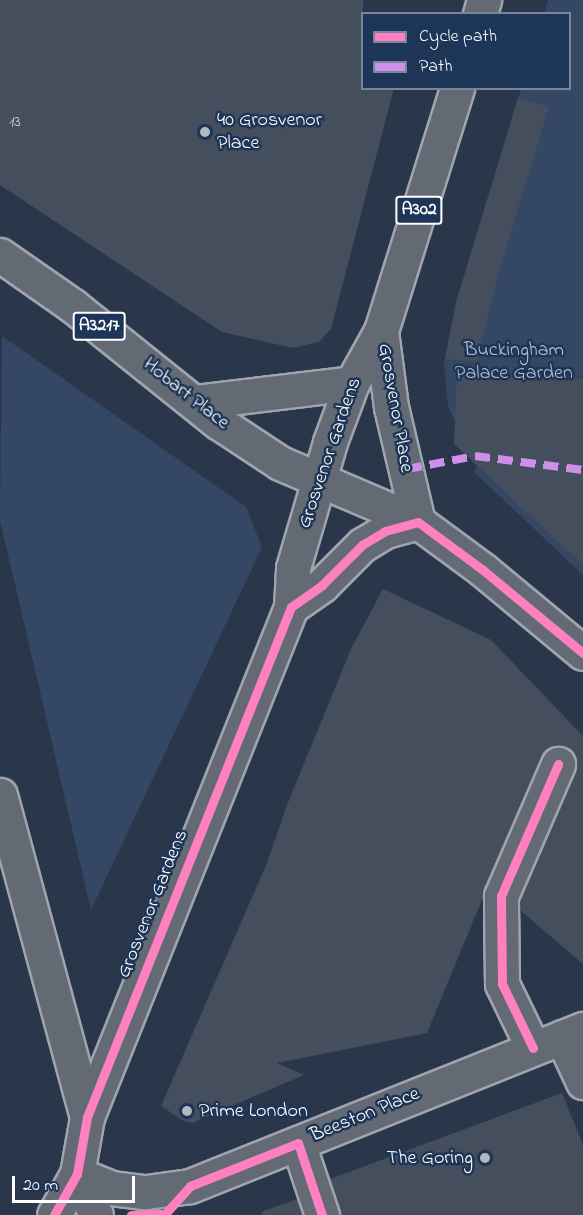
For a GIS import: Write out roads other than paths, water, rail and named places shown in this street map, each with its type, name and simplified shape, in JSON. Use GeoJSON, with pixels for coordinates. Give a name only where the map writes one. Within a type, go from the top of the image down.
{"type":"FeatureCollection","features":[{"type":"Feature","properties":{"kind":"main road","name":"Grosvenor Place"},"geometry":{"type":"LineString","coordinates":[[418,522],[391,407],[381,331],[456,90]]}},
{"type":"Feature","properties":{"kind":"main road","name":"Hobart Place"},"geometry":{"type":"LineString","coordinates":[[0,255],[73,306],[196,402],[218,422],[280,463],[319,482]]}},
{"type":"Feature","properties":{"kind":"main road","name":"Grosvenor Gardens"},"geometry":{"type":"LineString","coordinates":[[54,1215],[77,1174],[87,1117],[291,607],[292,568],[319,482],[352,383],[381,331]]}},
{"type":"Feature","properties":{"kind":"main road"},"geometry":{"type":"LineString","coordinates":[[196,402],[352,383]]}},
{"type":"Feature","properties":{"kind":"main road","name":"A3217"},"geometry":{"type":"LineString","coordinates":[[319,482],[418,522]]}},
{"type":"Feature","properties":{"kind":"main road"},"geometry":{"type":"LineString","coordinates":[[291,607],[322,585],[362,545],[385,531],[418,522],[483,570],[583,653]]}},
{"type":"Feature","properties":{"kind":"main road"},"geometry":{"type":"LineString","coordinates":[[558,764],[501,896],[502,984],[559,1038],[583,1082]]}},
{"type":"Feature","properties":{"kind":"main road","name":"Grosvenor Gardens"},"geometry":{"type":"LineString","coordinates":[[0,795],[87,1117]]}},
{"type":"Feature","properties":{"kind":"main road","name":"Beeston Place"},"geometry":{"type":"LineString","coordinates":[[77,1174],[111,1188],[134,1191],[189,1186],[559,1038]]}},
{"type":"Feature","properties":{"kind":"main road"},"geometry":{"type":"LineString","coordinates":[[298,1143],[322,1215]]}},
{"type":"Feature","properties":{"kind":"main road"},"geometry":{"type":"LineString","coordinates":[[77,1174],[96,1215]]}},
{"type":"Feature","properties":{"kind":"place","name":"40 Grosvenor Place"},"geometry":{"type":"Point","coordinates":[205,132]}},
{"type":"Feature","properties":{"kind":"place","name":"Prime London"},"geometry":{"type":"Point","coordinates":[187,1111]}},
{"type":"Feature","properties":{"kind":"place","name":"The Goring"},"geometry":{"type":"Point","coordinates":[485,1158]}},
{"type":"Feature","properties":{"kind":"park label","name":"Buckingham Palace Garden"},"geometry":{"type":"Point","coordinates":[514,362]}}]}
